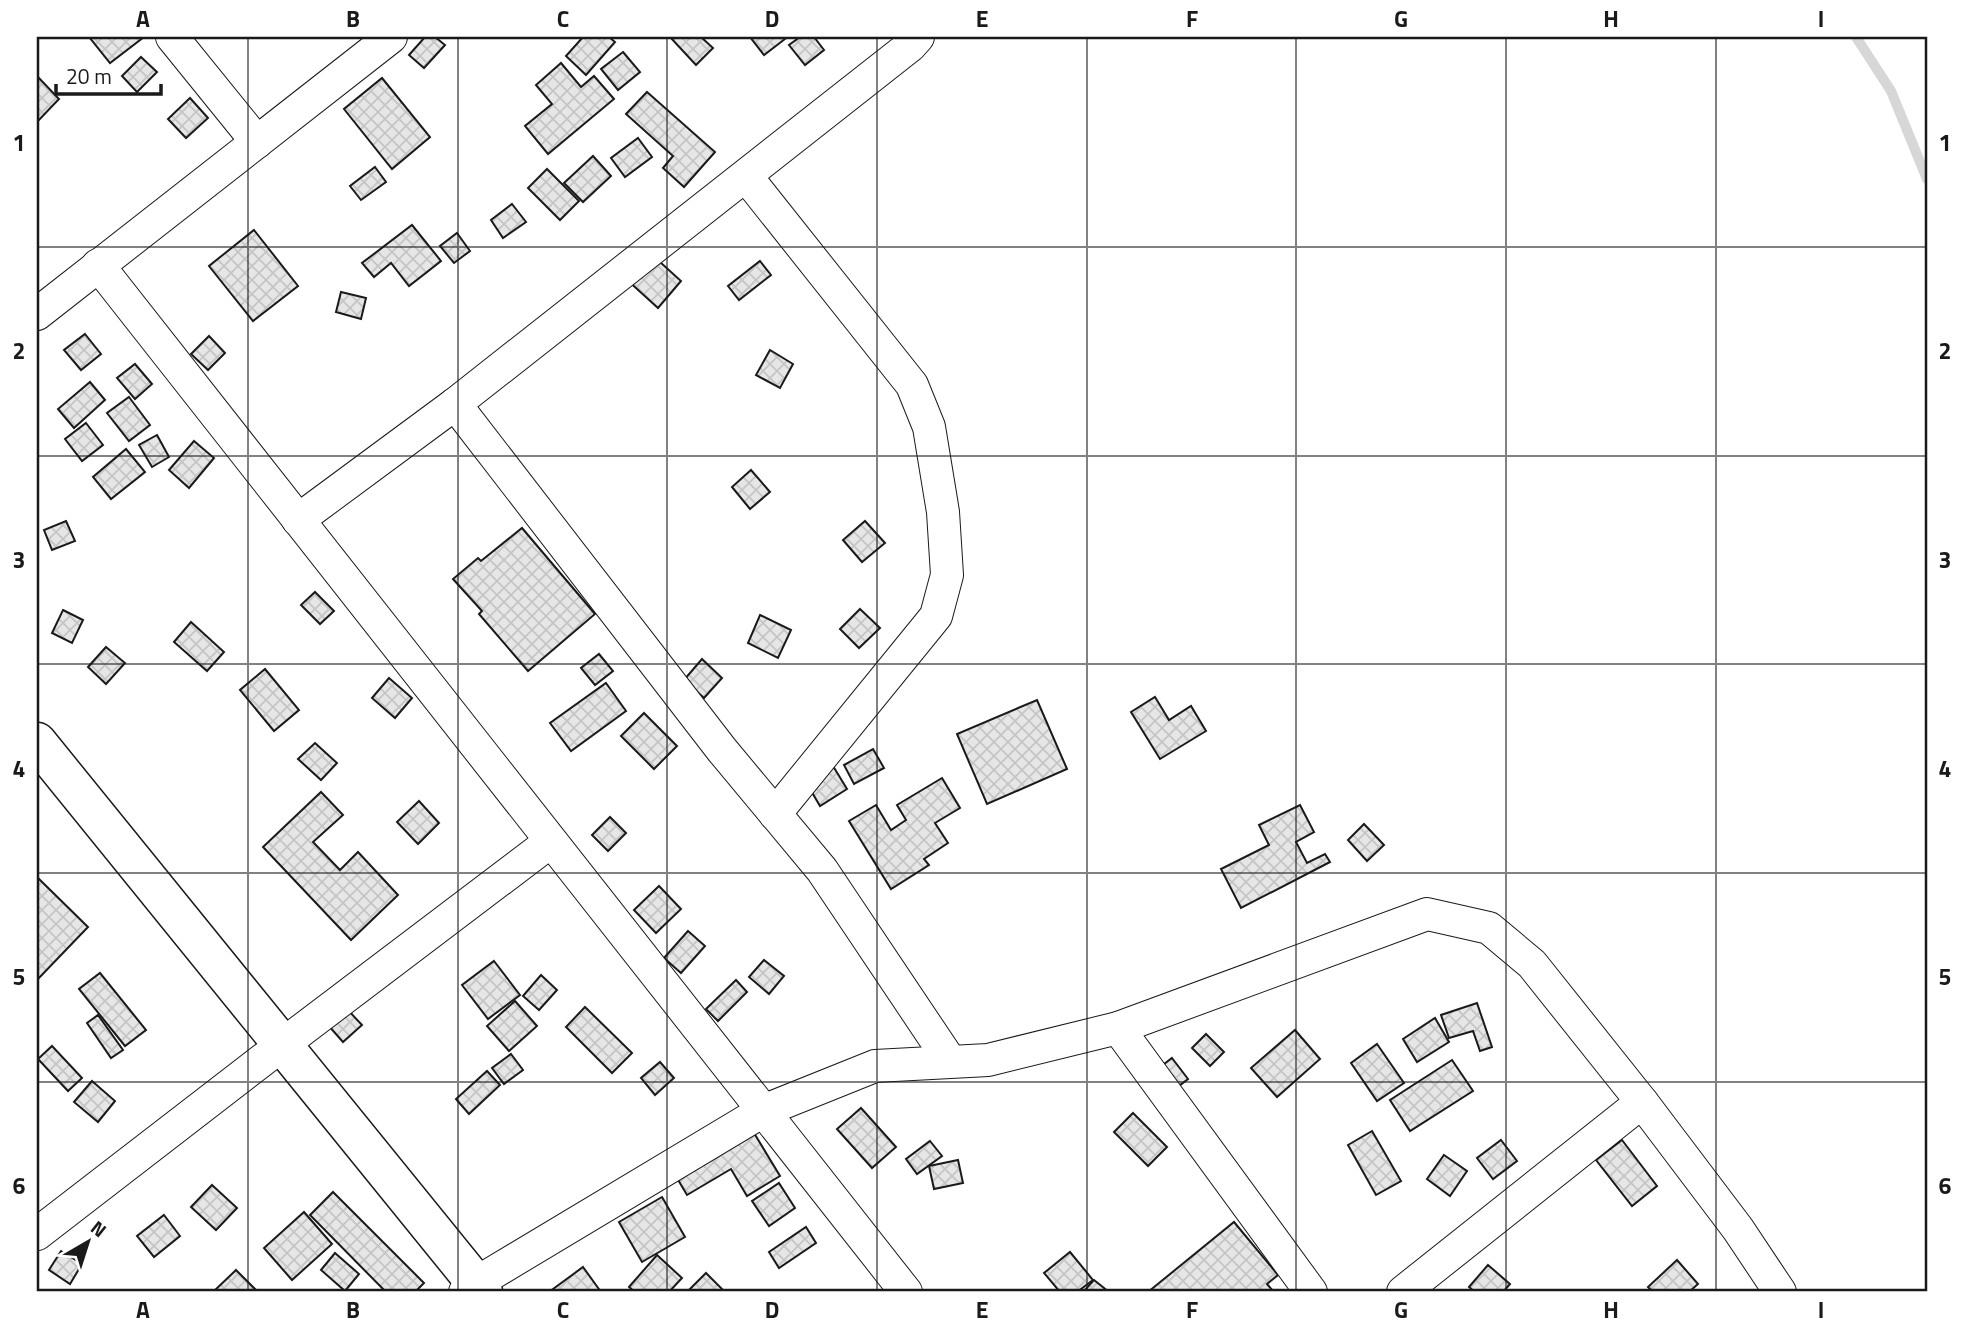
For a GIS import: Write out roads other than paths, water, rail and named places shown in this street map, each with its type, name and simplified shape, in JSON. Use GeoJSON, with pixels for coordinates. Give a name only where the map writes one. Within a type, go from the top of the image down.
{"type":"FeatureCollection","features":[{"type":"Feature","properties":{"kind":"street"},"geometry":{"type":"LineString","coordinates":[[172,37],[257,142]]}},
{"type":"Feature","properties":{"kind":"street"},"geometry":{"type":"LineString","coordinates":[[37,314],[391,37]]}},
{"type":"Feature","properties":{"kind":"street"},"geometry":{"type":"LineString","coordinates":[[298,520],[456,404],[918,37]]}},
{"type":"Feature","properties":{"kind":"street"},"geometry":{"type":"LineString","coordinates":[[746,176],[912,384],[929,427],[943,512],[947,575],[936,616],[775,814]]}},
{"type":"Feature","properties":{"kind":"street"},"geometry":{"type":"LineString","coordinates":[[98,265],[906,1292]]}},
{"type":"Feature","properties":{"kind":"street"},"geometry":{"type":"LineString","coordinates":[[456,404],[722,750],[822,870],[950,1061]]}},
{"type":"Feature","properties":{"kind":"street"},"geometry":{"type":"LineString","coordinates":[[37,742],[475,1289],[763,1111],[874,1066],[988,1060],[1118,1028],[1427,914],[1489,928],[1532,964],[1642,1102],[1738,1229],[1780,1292]]}},
{"type":"Feature","properties":{"kind":"street"},"geometry":{"type":"LineString","coordinates":[[37,1234],[550,842]]}},
{"type":"Feature","properties":{"kind":"street"},"geometry":{"type":"LineString","coordinates":[[1118,1028],[1311,1292]]}},
{"type":"Feature","properties":{"kind":"street"},"geometry":{"type":"LineString","coordinates":[[1403,1292],[1642,1102]]}},
{"type":"Feature","properties":{"kind":"waterway"},"geometry":{"type":"LineString","coordinates":[[1856,37],[1891,91],[1927,179]]}}]}
